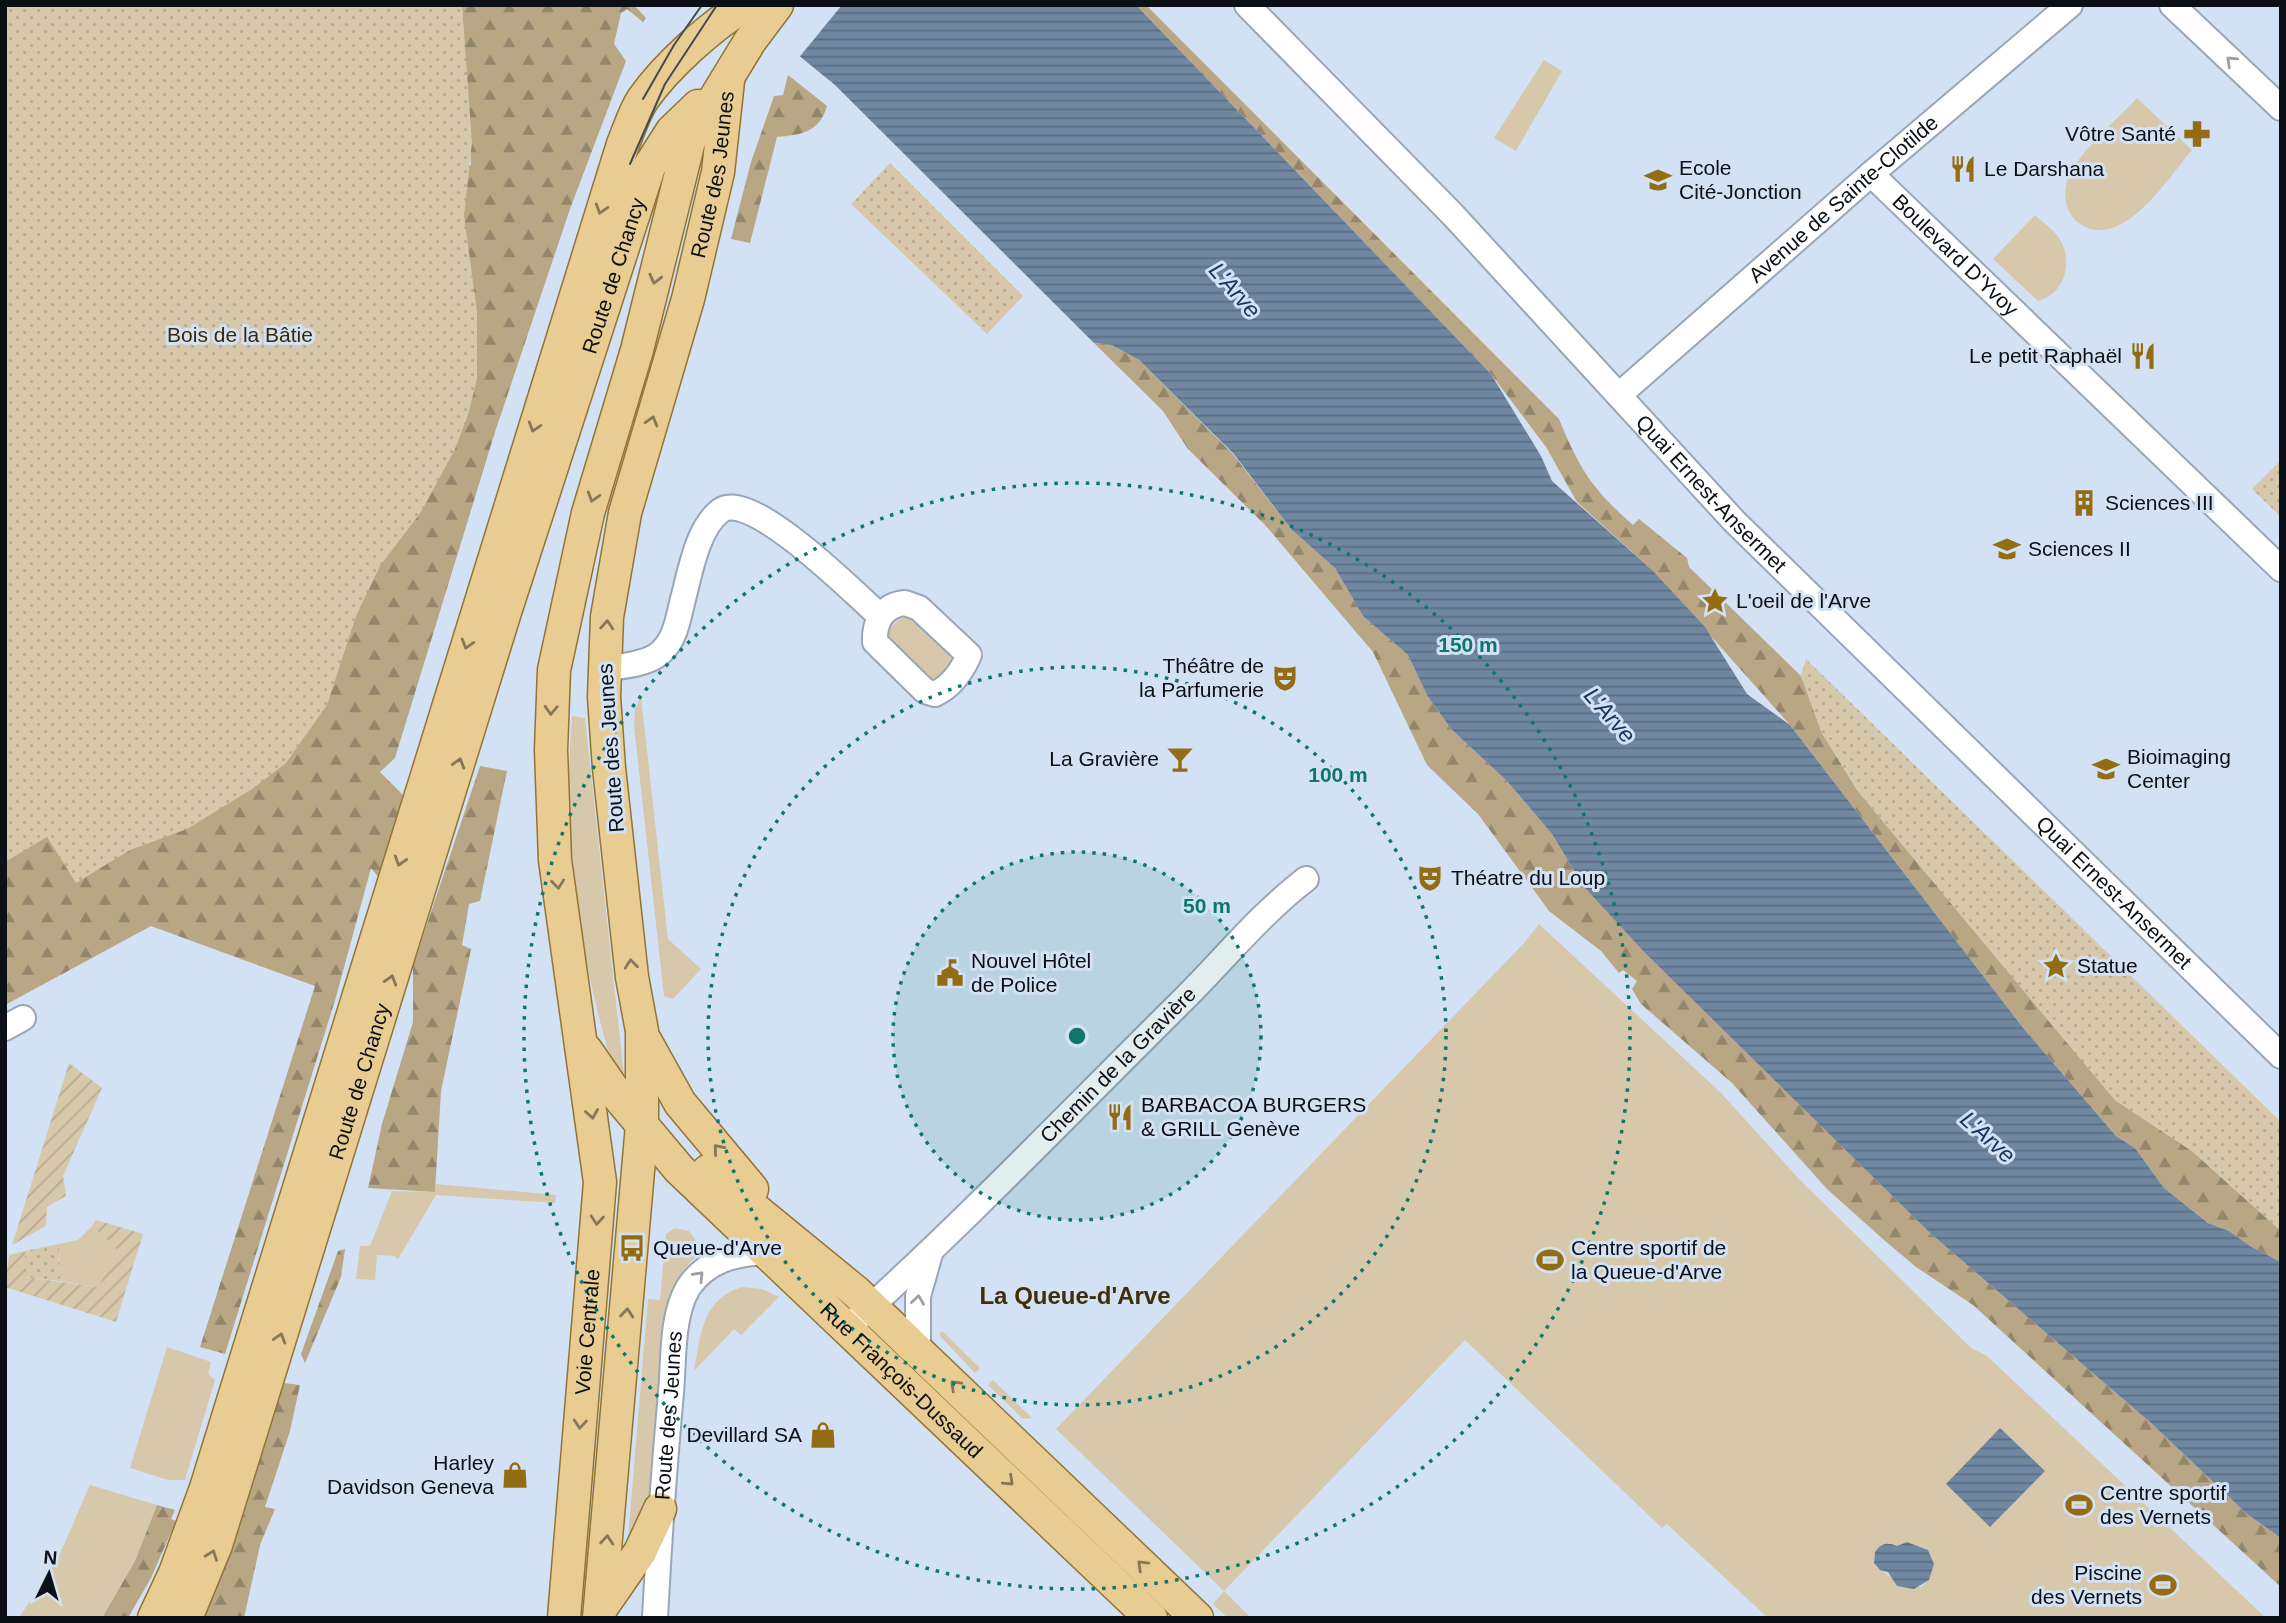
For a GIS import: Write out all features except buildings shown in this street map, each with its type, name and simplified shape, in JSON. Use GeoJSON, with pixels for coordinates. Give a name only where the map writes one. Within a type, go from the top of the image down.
{"type":"FeatureCollection","features":[{"type":"Feature","properties":{"kind":"main road"},"geometry":{"type":"LineString","coordinates":[[690,49],[728,79],[750,41],[777,5]]}},
{"type":"Feature","properties":{"kind":"main road"},"geometry":{"type":"LineString","coordinates":[[154,1618],[176,1573],[206,1488],[611,176],[643,99],[690,49],[734,13]]}},
{"type":"Feature","properties":{"kind":"main road","name":"Route de Chancy"},"geometry":{"type":"LineString","coordinates":[[187,1618],[216,1545],[505,612],[649,167],[672,131],[728,79]]}},
{"type":"Feature","properties":{"kind":"main road","name":"Route des Jeunes"},"geometry":{"type":"LineString","coordinates":[[646,1136],[642,1031],[632,977],[608,768],[604,669],[610,594],[617,550],[693,277],[722,148],[728,79]]}},
{"type":"Feature","properties":{"kind":"main road","name":"Route des Jeunes"},"geometry":{"type":"LineString","coordinates":[[583,1046],[560,908],[551,751],[554,670],[588,513],[637,350],[689,141],[728,79]]}},
{"type":"Feature","properties":{"kind":"main road"},"geometry":{"type":"LineString","coordinates":[[554,670],[604,669]]}},
{"type":"Feature","properties":{"kind":"main road","name":"Rue François-Dussaud"},"geometry":{"type":"LineString","coordinates":[[642,1031],[653,1060],[770,1248],[871,1306],[1197,1618]]}},
{"type":"Feature","properties":{"kind":"main road"},"geometry":{"type":"LineString","coordinates":[[583,1046],[646,1136],[625,1149],[600,1182]]}},
{"type":"Feature","properties":{"kind":"main road","name":"Voie Centrale"},"geometry":{"type":"LineString","coordinates":[[564,1618],[600,1182],[583,1046]]}},
{"type":"Feature","properties":{"kind":"main road","name":"Rue François-Dussaud"},"geometry":{"type":"LineString","coordinates":[[646,1136],[684,1152],[770,1248],[847,1328],[1151,1618]]}},
{"type":"Feature","properties":{"kind":"main road","name":"Voie Centrale"},"geometry":{"type":"LineString","coordinates":[[602,1614],[646,1136]]}},
{"type":"Feature","properties":{"kind":"main road"},"geometry":{"type":"LineString","coordinates":[[602,1614],[640,1552],[660,1509]]}},
{"type":"Feature","properties":{"kind":"main road"},"geometry":{"type":"LineString","coordinates":[[552,1618],[569,1560]]}},
{"type":"Feature","properties":{"kind":"street","name":"Quai Ernest-Ansermet"},"geometry":{"type":"LineString","coordinates":[[1247,5],[1454,216],[1734,521],[2281,1056]]}},
{"type":"Feature","properties":{"kind":"street","name":"Avenue de Sainte-Clotilde"},"geometry":{"type":"LineString","coordinates":[[1619,395],[1871,174],[2070,5]]}},
{"type":"Feature","properties":{"kind":"street"},"geometry":{"type":"LineString","coordinates":[[2172,5],[2281,108]]}},
{"type":"Feature","properties":{"kind":"street","name":"Boulevard D'Yvoy"},"geometry":{"type":"LineString","coordinates":[[1871,174],[2281,569]]}},
{"type":"Feature","properties":{"kind":"street"},"geometry":{"type":"LineString","coordinates":[[604,669],[656,656],[667,646],[675,630],[702,537],[720,510],[728,507],[747,511],[800,544],[880,616]]}},
{"type":"Feature","properties":{"kind":"street","name":"Chemin de la Gravière"},"geometry":{"type":"LineString","coordinates":[[847,1328],[930,1253],[1199,985],[1276,902],[1306,879]]}},
{"type":"Feature","properties":{"kind":"street","name":"Route des Jeunes"},"geometry":{"type":"LineString","coordinates":[[655,1618],[660,1509],[674,1351],[683,1298],[706,1268],[727,1257],[770,1248]]}},
{"type":"Feature","properties":{"kind":"street","name":"Chemin de la Gravière"},"geometry":{"type":"LineString","coordinates":[[918,1349],[918,1296],[930,1253]]}},
{"type":"Feature","properties":{"kind":"green space","name":"Bois de la Bâtie"},"geometry":{"type":"Polygon","coordinates":[[[5,5],[462,5],[472,143],[464,216],[477,311],[477,379],[468,415],[455,449],[421,512],[380,566],[356,616],[327,705],[286,763],[252,789],[187,829],[130,850],[76,883],[47,837],[5,862],[5,5]]]}},
{"type":"Feature","properties":{"kind":"green space","name":"Bois de la Bâtie"},"geometry":{"type":"Polygon","coordinates":[[[462,5],[634,5],[646,18],[643,22],[627,9],[621,13],[614,44],[626,61],[570,209],[495,432],[395,758],[380,772],[404,796],[379,878],[371,868],[336,997],[225,1354],[200,1347],[315,986],[151,926],[5,1005],[5,255],[471,165],[462,5]]]}},
{"type":"Feature","properties":{"kind":"green space"},"geometry":{"type":"Polygon","coordinates":[[[1136,5],[1146,5],[1559,419],[1588,478],[1607,500],[1633,525],[1639,519],[1687,558],[1689,567],[1801,676],[1822,733],[1857,790],[2115,1100],[2192,1151],[2281,1231],[2281,1262],[2250,1246],[2229,1231],[2208,1223],[2164,1188],[2135,1148],[2116,1136],[2024,1029],[1790,725],[1652,570],[1577,502],[1546,447],[1491,374],[1136,5]]]}},
{"type":"Feature","properties":{"kind":"green space"},"geometry":{"type":"Polygon","coordinates":[[[1544,60],[1562,71],[1516,151],[1494,138],[1544,60]]]}},
{"type":"Feature","properties":{"kind":"green space"},"geometry":{"type":"Polygon","coordinates":[[[788,75],[827,106],[824,115],[820,122],[808,130],[777,137],[750,243],[731,239],[751,162],[774,96],[783,95],[788,75]]]}},
{"type":"Feature","properties":{"kind":"green space"},"geometry":{"type":"Polygon","coordinates":[[[2137,98],[2192,150],[2141,210],[2125,222],[2109,229],[2092,229],[2076,221],[2070,213],[2065,197],[2067,181],[2088,149],[2137,98]]]}},
{"type":"Feature","properties":{"kind":"green space"},"geometry":{"type":"Polygon","coordinates":[[[890,163],[1023,296],[987,334],[851,204],[890,163]]]}},
{"type":"Feature","properties":{"kind":"green space"},"geometry":{"type":"Polygon","coordinates":[[[2035,215],[2059,238],[2066,257],[2064,276],[2060,284],[2055,291],[2038,301],[1993,259],[2035,215]]]}},
{"type":"Feature","properties":{"kind":"green space"},"geometry":{"type":"Polygon","coordinates":[[[1094,343],[1112,345],[1139,360],[1232,453],[1292,530],[1335,568],[1363,616],[1408,655],[1428,697],[1452,730],[1507,781],[1552,834],[1584,887],[1645,953],[1930,1233],[2151,1423],[2247,1514],[2281,1538],[2281,1587],[1973,1305],[1916,1267],[1827,1189],[1732,1083],[1641,1004],[1632,989],[1637,981],[1623,970],[1619,973],[1601,951],[1549,911],[1478,814],[1427,765],[1373,652],[1266,526],[1188,449],[1163,411],[1094,343]]]}},
{"type":"Feature","properties":{"kind":"green space"},"geometry":{"type":"Polygon","coordinates":[[[2281,460],[2281,517],[2252,489],[2281,460]]]}},
{"type":"Feature","properties":{"kind":"green space"},"geometry":{"type":"Polygon","coordinates":[[[905,615],[915,617],[954,657],[936,682],[928,681],[886,644],[887,630],[905,615]]]}},
{"type":"Feature","properties":{"kind":"green space"},"geometry":{"type":"Polygon","coordinates":[[[1806,659],[2281,1122],[2281,1231],[2192,1151],[2115,1100],[2046,1018],[1857,790],[1822,733],[1801,676],[1806,659]]]}},
{"type":"Feature","properties":{"kind":"green space"},"geometry":{"type":"Polygon","coordinates":[[[641,696],[668,939],[701,969],[673,999],[664,996],[634,726],[635,709],[641,696]]]}},
{"type":"Feature","properties":{"kind":"green space"},"geometry":{"type":"Polygon","coordinates":[[[572,716],[585,718],[624,1076],[616,1078],[593,990],[577,899],[570,808],[572,716]]]}},
{"type":"Feature","properties":{"kind":"green space"},"geometry":{"type":"Polygon","coordinates":[[[480,766],[507,771],[480,901],[469,904],[462,945],[471,949],[441,1091],[435,1192],[368,1188],[382,1124],[413,1022],[413,966],[480,766]]]}},
{"type":"Feature","properties":{"kind":"green space","name":"Centre sportif de la Queue-d'Arve"},"geometry":{"type":"Polygon","coordinates":[[[1539,924],[1720,1092],[1799,1179],[1971,1348],[1987,1356],[2266,1618],[1768,1618],[1667,1524],[1662,1528],[1465,1340],[1224,1591],[1056,1429],[1524,943],[1539,924]],[[1902,1544],[1875,1552],[1874,1563],[1889,1576],[1921,1587],[1929,1580],[1902,1544]]]}},
{"type":"Feature","properties":{"kind":"green space"},"geometry":{"type":"Polygon","coordinates":[[[69,1063],[102,1088],[63,1176],[66,1196],[47,1207],[46,1226],[12,1245],[69,1063]]]}},
{"type":"Feature","properties":{"kind":"green space"},"geometry":{"type":"Polygon","coordinates":[[[436,1184],[556,1195],[555,1203],[436,1195],[398,1259],[395,1256],[377,1255],[375,1280],[356,1279],[360,1246],[370,1246],[392,1191],[435,1192],[436,1184]]]}},
{"type":"Feature","properties":{"kind":"green space"},"geometry":{"type":"Polygon","coordinates":[[[96,1220],[143,1234],[116,1322],[5,1287],[9,1255],[25,1251],[25,1277],[98,1287],[119,1251],[92,1226],[96,1220]]]}},
{"type":"Feature","properties":{"kind":"green space"},"geometry":{"type":"Polygon","coordinates":[[[92,1226],[120,1251],[98,1287],[60,1281],[59,1244],[78,1240],[92,1226]]]}},
{"type":"Feature","properties":{"kind":"green space"},"geometry":{"type":"Polygon","coordinates":[[[675,1228],[689,1231],[703,1251],[689,1263],[676,1286],[664,1340],[649,1502],[636,1540],[628,1538],[648,1299],[660,1300],[666,1234],[675,1228]]]}},
{"type":"Feature","properties":{"kind":"green space"},"geometry":{"type":"Polygon","coordinates":[[[59,1244],[60,1281],[25,1277],[25,1251],[59,1244]]]}},
{"type":"Feature","properties":{"kind":"green space"},"geometry":{"type":"Polygon","coordinates":[[[345,1249],[341,1277],[305,1363],[301,1354],[338,1251],[345,1249]]]}},
{"type":"Feature","properties":{"kind":"green space"},"geometry":{"type":"Polygon","coordinates":[[[742,1287],[762,1289],[779,1297],[741,1335],[734,1329],[694,1371],[702,1331],[711,1309],[719,1300],[742,1287]]]}},
{"type":"Feature","properties":{"kind":"green space"},"geometry":{"type":"Polygon","coordinates":[[[942,1331],[980,1368],[975,1373],[939,1335],[942,1331]]]}},
{"type":"Feature","properties":{"kind":"green space"},"geometry":{"type":"Polygon","coordinates":[[[167,1347],[211,1362],[208,1374],[215,1380],[185,1480],[168,1480],[130,1468],[167,1347]]]}},
{"type":"Feature","properties":{"kind":"green space"},"geometry":{"type":"Polygon","coordinates":[[[993,1380],[1032,1418],[1023,1419],[988,1385],[993,1380]]]}},
{"type":"Feature","properties":{"kind":"green space"},"geometry":{"type":"Polygon","coordinates":[[[283,1383],[300,1385],[290,1431],[265,1507],[275,1509],[260,1545],[244,1618],[202,1618],[235,1537],[283,1383]]]}},
{"type":"Feature","properties":{"kind":"green space"},"geometry":{"type":"Polygon","coordinates":[[[90,1485],[157,1505],[135,1561],[102,1618],[19,1618],[58,1558],[90,1485]]]}},
{"type":"Feature","properties":{"kind":"green space"},"geometry":{"type":"Polygon","coordinates":[[[157,1505],[175,1510],[171,1519],[176,1521],[151,1578],[128,1618],[102,1618],[135,1561],[157,1505]]]}},
{"type":"Feature","properties":{"kind":"green space"},"geometry":{"type":"Polygon","coordinates":[[[1224,1591],[1251,1618],[1228,1618],[1213,1604],[1224,1591]]]}},
{"type":"Feature","properties":{"kind":"water","name":"L'Arve"},"geometry":{"type":"Polygon","coordinates":[[[737,5],[1136,5],[1491,374],[1541,456],[1552,481],[1652,570],[1705,627],[1747,694],[1790,725],[2024,1029],[2116,1136],[2135,1148],[2164,1188],[2208,1223],[2229,1231],[2250,1246],[2281,1262],[2281,1538],[2247,1514],[2151,1423],[1930,1233],[1645,953],[1584,887],[1552,834],[1507,781],[1452,730],[1428,697],[1408,655],[1363,616],[1335,568],[1292,530],[1233,453],[1139,360],[1112,345],[1094,343],[835,85],[737,5]]]}},
{"type":"Feature","properties":{"kind":"water"},"geometry":{"type":"Polygon","coordinates":[[[2000,1428],[2045,1471],[1990,1527],[1946,1484],[2000,1428]]]}},
{"type":"Feature","properties":{"kind":"water"},"geometry":{"type":"Polygon","coordinates":[[[1907,1542],[1928,1550],[1934,1564],[1929,1580],[1914,1589],[1897,1586],[1888,1572],[1880,1570],[1874,1563],[1875,1552],[1882,1545],[1897,1546],[1907,1542]]]}},
{"type":"Feature","properties":{"kind":"pier"},"geometry":{"type":"Polygon","coordinates":[[[734,5],[842,5],[797,60],[734,5]]]}},
{"type":"Feature","properties":{"kind":"tram line"},"geometry":{"type":"LineString","coordinates":[[643,99],[674,45],[702,5]]}},
{"type":"Feature","properties":{"kind":"tram line"},"geometry":{"type":"LineString","coordinates":[[630,164],[665,84],[717,5]]}},
{"type":"Feature","properties":{"kind":"place","name":"Vôtre Santé"},"geometry":{"type":"Point","coordinates":[2197,134]}},
{"type":"Feature","properties":{"kind":"place","name":"Le Darshana"},"geometry":{"type":"Point","coordinates":[1963,169]}},
{"type":"Feature","properties":{"kind":"place","name":"Ecole Cité-Jonction"},"geometry":{"type":"Point","coordinates":[1658,180]}},
{"type":"Feature","properties":{"kind":"place","name":"Le petit Raphaël"},"geometry":{"type":"Point","coordinates":[2143,356]}},
{"type":"Feature","properties":{"kind":"place","name":"Sciences III"},"geometry":{"type":"Point","coordinates":[2084,503]}},
{"type":"Feature","properties":{"kind":"place","name":"Sciences II"},"geometry":{"type":"Point","coordinates":[2007,549]}},
{"type":"Feature","properties":{"kind":"place","name":"L'oeil de l'Arve"},"geometry":{"type":"Point","coordinates":[1715,601]}},
{"type":"Feature","properties":{"kind":"place","name":"Théâtre de la Parfumerie"},"geometry":{"type":"Point","coordinates":[1285,678]}},
{"type":"Feature","properties":{"kind":"place","name":"La Gravière"},"geometry":{"type":"Point","coordinates":[1180,759]}},
{"type":"Feature","properties":{"kind":"place","name":"Bioimaging Center"},"geometry":{"type":"Point","coordinates":[2106,769]}},
{"type":"Feature","properties":{"kind":"place","name":"Théatre du Loup"},"geometry":{"type":"Point","coordinates":[1430,878]}},
{"type":"Feature","properties":{"kind":"place","name":"Statue"},"geometry":{"type":"Point","coordinates":[2056,966]}},
{"type":"Feature","properties":{"kind":"place","name":"Nouvel Hôtel de Police"},"geometry":{"type":"Point","coordinates":[950,973]}},
{"type":"Feature","properties":{"kind":"place","name":"BARBACOA BURGERS & GRILL Genève"},"geometry":{"type":"Point","coordinates":[1120,1117]}},
{"type":"Feature","properties":{"kind":"place","name":"Queue-d'Arve"},"geometry":{"type":"Point","coordinates":[632,1248]}},
{"type":"Feature","properties":{"kind":"place","name":"Centre sportif de la Queue-d'Arve"},"geometry":{"type":"Point","coordinates":[1550,1260]}},
{"type":"Feature","properties":{"kind":"place","name":"Devillard SA"},"geometry":{"type":"Point","coordinates":[823,1435]}},
{"type":"Feature","properties":{"kind":"place","name":"Harley Davidson Geneva"},"geometry":{"type":"Point","coordinates":[515,1475]}},
{"type":"Feature","properties":{"kind":"place","name":"Centre sportif des Vernets"},"geometry":{"type":"Point","coordinates":[2079,1505]}},
{"type":"Feature","properties":{"kind":"place","name":"Piscine des Vernets"},"geometry":{"type":"Point","coordinates":[2163,1585]}},
{"type":"Feature","properties":{"kind":"district","name":"La Queue-d'Arve"},"geometry":{"type":"Point","coordinates":[1075,1296]}}]}
